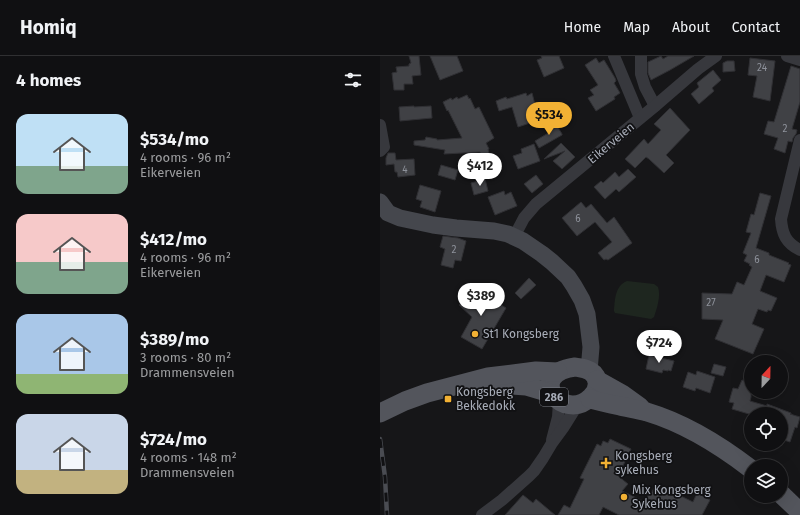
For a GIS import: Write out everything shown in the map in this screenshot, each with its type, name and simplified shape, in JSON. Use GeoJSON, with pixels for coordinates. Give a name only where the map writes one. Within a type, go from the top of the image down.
{"type":"FeatureCollection","features":[{"type":"Feature","properties":{"kind":"main road"},"geometry":{"type":"LineString","coordinates":[[382,205],[388,213],[400,218],[421,223],[494,231],[514,236],[542,254],[568,277],[582,300],[587,314],[591,347],[579,372],[598,383],[597,391],[584,402]]}},
{"type":"Feature","properties":{"kind":"main road","name":"286"},"geometry":{"type":"LineString","coordinates":[[380,413],[400,403],[448,387],[488,377],[536,371],[579,372],[622,394],[646,411]]}},
{"type":"Feature","properties":{"kind":"main road","name":"286"},"geometry":{"type":"LineString","coordinates":[[556,398],[551,390],[552,378],[579,372]]}},
{"type":"Feature","properties":{"kind":"main road","name":"286"},"geometry":{"type":"LineString","coordinates":[[471,382],[526,386],[568,404],[584,402],[646,411],[702,436],[744,464]]}},
{"type":"Feature","properties":{"kind":"main road"},"geometry":{"type":"LineString","coordinates":[[788,501],[800,512]]}},
{"type":"Feature","properties":{"kind":"street"},"geometry":{"type":"LineString","coordinates":[[614,56],[640,118]]}},
{"type":"Feature","properties":{"kind":"street"},"geometry":{"type":"LineString","coordinates":[[641,56],[641,74],[645,87],[655,106]]}},
{"type":"Feature","properties":{"kind":"street","name":"Eikerveien"},"geometry":{"type":"LineString","coordinates":[[514,236],[524,218],[536,204],[698,69],[716,56]]}},
{"type":"Feature","properties":{"kind":"street"},"geometry":{"type":"LineString","coordinates":[[787,56],[800,60]]}},
{"type":"Feature","properties":{"kind":"street"},"geometry":{"type":"LineString","coordinates":[[380,125],[384,147],[380,151]]}},
{"type":"Feature","properties":{"kind":"street"},"geometry":{"type":"LineString","coordinates":[[800,140],[781,219],[784,237],[795,248],[800,250]]}},
{"type":"Feature","properties":{"kind":"street"},"geometry":{"type":"LineString","coordinates":[[552,443],[558,418],[556,398]]}},
{"type":"Feature","properties":{"kind":"street"},"geometry":{"type":"LineString","coordinates":[[482,515],[502,500],[529,476],[563,428],[584,402]]}},
{"type":"Feature","properties":{"kind":"shaded area"},"geometry":{"type":"Polygon","coordinates":[[[627,281],[654,284],[658,287],[659,298],[654,317],[651,319],[615,313],[616,293],[620,286],[627,281]]]}},
{"type":"Feature","properties":{"kind":"building"},"geometry":{"type":"Polygon","coordinates":[[[409,56],[419,56],[421,75],[412,76],[413,84],[404,84],[404,90],[394,90],[392,73],[397,72],[396,67],[409,66],[411,63],[409,56]]]}},
{"type":"Feature","properties":{"kind":"building"},"geometry":{"type":"Polygon","coordinates":[[[430,56],[457,56],[463,71],[440,80],[430,56]]]}},
{"type":"Feature","properties":{"kind":"building"},"geometry":{"type":"Polygon","coordinates":[[[541,56],[559,56],[564,68],[544,77],[537,60],[542,58],[541,56]]]}},
{"type":"Feature","properties":{"kind":"building"},"geometry":{"type":"Polygon","coordinates":[[[661,56],[663,59],[668,56],[694,56],[651,80],[648,73],[648,62],[661,56]]]}},
{"type":"Feature","properties":{"kind":"building"},"geometry":{"type":"Polygon","coordinates":[[[596,58],[599,63],[604,60],[615,78],[616,81],[614,83],[620,93],[614,97],[615,99],[596,111],[588,98],[594,95],[590,90],[598,85],[585,65],[596,58]]]}},
{"type":"Feature","properties":{"kind":"building"},"geometry":{"type":"Polygon","coordinates":[[[750,58],[775,61],[770,101],[753,97],[757,76],[748,75],[750,58]]]}},
{"type":"Feature","properties":{"kind":"building"},"geometry":{"type":"Polygon","coordinates":[[[727,61],[734,61],[735,71],[723,72],[723,63],[727,61]]]}},
{"type":"Feature","properties":{"kind":"building"},"geometry":{"type":"Polygon","coordinates":[[[791,66],[800,69],[800,102],[792,129],[797,130],[796,134],[792,142],[788,141],[785,153],[774,149],[778,138],[764,134],[768,121],[774,122],[791,66]]]}},
{"type":"Feature","properties":{"kind":"building"},"geometry":{"type":"Polygon","coordinates":[[[713,70],[721,80],[712,88],[714,91],[699,104],[691,94],[699,87],[697,83],[713,70]]]}},
{"type":"Feature","properties":{"kind":"building"},"geometry":{"type":"Polygon","coordinates":[[[526,93],[527,96],[532,93],[539,120],[518,127],[512,107],[499,111],[496,101],[506,97],[507,99],[526,93]]]}},
{"type":"Feature","properties":{"kind":"building"},"geometry":{"type":"Polygon","coordinates":[[[467,95],[475,109],[479,107],[494,138],[486,143],[489,149],[489,154],[481,156],[480,152],[444,154],[445,150],[414,145],[414,141],[425,140],[426,137],[437,140],[462,138],[443,102],[451,98],[452,100],[457,97],[458,99],[467,95]]]}},
{"type":"Feature","properties":{"kind":"building"},"geometry":{"type":"Polygon","coordinates":[[[431,106],[432,118],[400,121],[399,107],[431,106]]]}},
{"type":"Feature","properties":{"kind":"building"},"geometry":{"type":"Polygon","coordinates":[[[670,108],[690,130],[666,155],[674,163],[664,173],[646,157],[635,168],[625,159],[644,139],[648,144],[661,130],[654,124],[670,108]]]}},
{"type":"Feature","properties":{"kind":"building"},"geometry":{"type":"Polygon","coordinates":[[[556,124],[562,135],[539,148],[535,141],[550,132],[548,129],[556,124]]]}},
{"type":"Feature","properties":{"kind":"building"},"geometry":{"type":"Polygon","coordinates":[[[561,143],[575,157],[562,169],[553,161],[565,151],[544,159],[561,143]]]}},
{"type":"Feature","properties":{"kind":"building"},"geometry":{"type":"Polygon","coordinates":[[[534,144],[540,161],[518,169],[513,156],[522,153],[521,149],[534,144]]]}},
{"type":"Feature","properties":{"kind":"building"},"geometry":{"type":"Polygon","coordinates":[[[388,153],[395,153],[396,160],[414,159],[415,175],[398,177],[397,172],[395,172],[394,164],[386,165],[388,153]]]}},
{"type":"Feature","properties":{"kind":"building"},"geometry":{"type":"Polygon","coordinates":[[[441,165],[458,170],[455,180],[438,175],[441,165]]]}},
{"type":"Feature","properties":{"kind":"building"},"geometry":{"type":"Polygon","coordinates":[[[628,169],[636,177],[619,192],[616,189],[605,199],[594,187],[601,181],[603,183],[615,172],[619,177],[628,169]]]}},
{"type":"Feature","properties":{"kind":"building"},"geometry":{"type":"Polygon","coordinates":[[[536,175],[543,184],[532,193],[524,184],[536,175]]]}},
{"type":"Feature","properties":{"kind":"building"},"geometry":{"type":"Polygon","coordinates":[[[485,179],[488,191],[474,195],[471,183],[485,179]]]}},
{"type":"Feature","properties":{"kind":"building"},"geometry":{"type":"Polygon","coordinates":[[[420,185],[441,191],[435,212],[420,207],[422,201],[416,199],[420,185]]]}},
{"type":"Feature","properties":{"kind":"building"},"geometry":{"type":"Polygon","coordinates":[[[504,191],[505,195],[511,192],[517,206],[495,215],[488,197],[504,191]]]}},
{"type":"Feature","properties":{"kind":"building"},"geometry":{"type":"Polygon","coordinates":[[[760,193],[771,196],[756,248],[791,265],[784,282],[766,275],[760,291],[777,298],[771,311],[768,310],[767,312],[758,309],[752,324],[764,329],[753,354],[715,339],[723,320],[702,319],[702,293],[732,294],[737,282],[744,285],[752,267],[744,261],[747,255],[743,253],[751,233],[746,232],[751,214],[754,215],[760,193]]]}},
{"type":"Feature","properties":{"kind":"building"},"geometry":{"type":"Polygon","coordinates":[[[581,202],[586,208],[591,204],[607,223],[614,217],[632,243],[608,260],[604,260],[598,253],[612,242],[595,222],[577,236],[562,218],[581,202]]]}},
{"type":"Feature","properties":{"kind":"building"},"geometry":{"type":"Polygon","coordinates":[[[443,236],[458,238],[466,241],[461,261],[455,260],[453,268],[441,265],[445,249],[440,247],[443,236]]]}},
{"type":"Feature","properties":{"kind":"building"},"geometry":{"type":"Polygon","coordinates":[[[529,278],[536,285],[521,299],[515,293],[529,278]]]}},
{"type":"Feature","properties":{"kind":"building"},"geometry":{"type":"Polygon","coordinates":[[[476,286],[490,298],[506,308],[482,349],[461,337],[472,317],[459,305],[476,286]]]}},
{"type":"Feature","properties":{"kind":"building"},"geometry":{"type":"Polygon","coordinates":[[[649,355],[674,361],[671,371],[663,370],[662,373],[646,369],[649,355]]]}},
{"type":"Feature","properties":{"kind":"building"},"geometry":{"type":"Polygon","coordinates":[[[714,364],[726,367],[723,376],[711,373],[714,364]]]}},
{"type":"Feature","properties":{"kind":"building"},"geometry":{"type":"Polygon","coordinates":[[[697,371],[715,377],[710,393],[696,388],[695,391],[683,387],[688,372],[696,375],[697,371]]]}},
{"type":"Feature","properties":{"kind":"building"},"geometry":{"type":"Polygon","coordinates":[[[742,380],[744,381],[744,399],[750,399],[750,401],[775,407],[744,407],[744,413],[732,409],[734,403],[729,402],[733,388],[738,389],[742,380]]]}},
{"type":"Feature","properties":{"kind":"building"},"geometry":{"type":"Polygon","coordinates":[[[788,412],[800,417],[797,428],[795,427],[790,442],[788,441],[788,412]]]}},
{"type":"Feature","properties":{"kind":"building","name":"Kongsberg sykehus"},"geometry":{"type":"Polygon","coordinates":[[[610,439],[631,449],[618,476],[628,484],[622,491],[645,502],[656,484],[693,502],[697,493],[710,500],[702,515],[619,515],[603,507],[599,515],[558,515],[564,505],[570,508],[584,479],[580,478],[597,444],[601,446],[603,441],[608,443],[610,439]]]}},
{"type":"Feature","properties":{"kind":"building"},"geometry":{"type":"Polygon","coordinates":[[[523,495],[533,503],[536,499],[555,515],[505,515],[523,495]]]}},
{"type":"Feature","properties":{"kind":"railway"},"geometry":{"type":"LineString","coordinates":[[380,439],[385,477],[387,515]]}},
{"type":"Feature","properties":{"kind":"place","name":"St1 Kongsberg"},"geometry":{"type":"Point","coordinates":[475,334]}},
{"type":"Feature","properties":{"kind":"place","name":"Kongsberg Bekkedokk"},"geometry":{"type":"Point","coordinates":[448,399]}},
{"type":"Feature","properties":{"kind":"place","name":"Kongsberg sykehus"},"geometry":{"type":"Point","coordinates":[606,463]}},
{"type":"Feature","properties":{"kind":"place","name":"Mix Kongsberg Sykehus"},"geometry":{"type":"Point","coordinates":[624,497]}}]}
